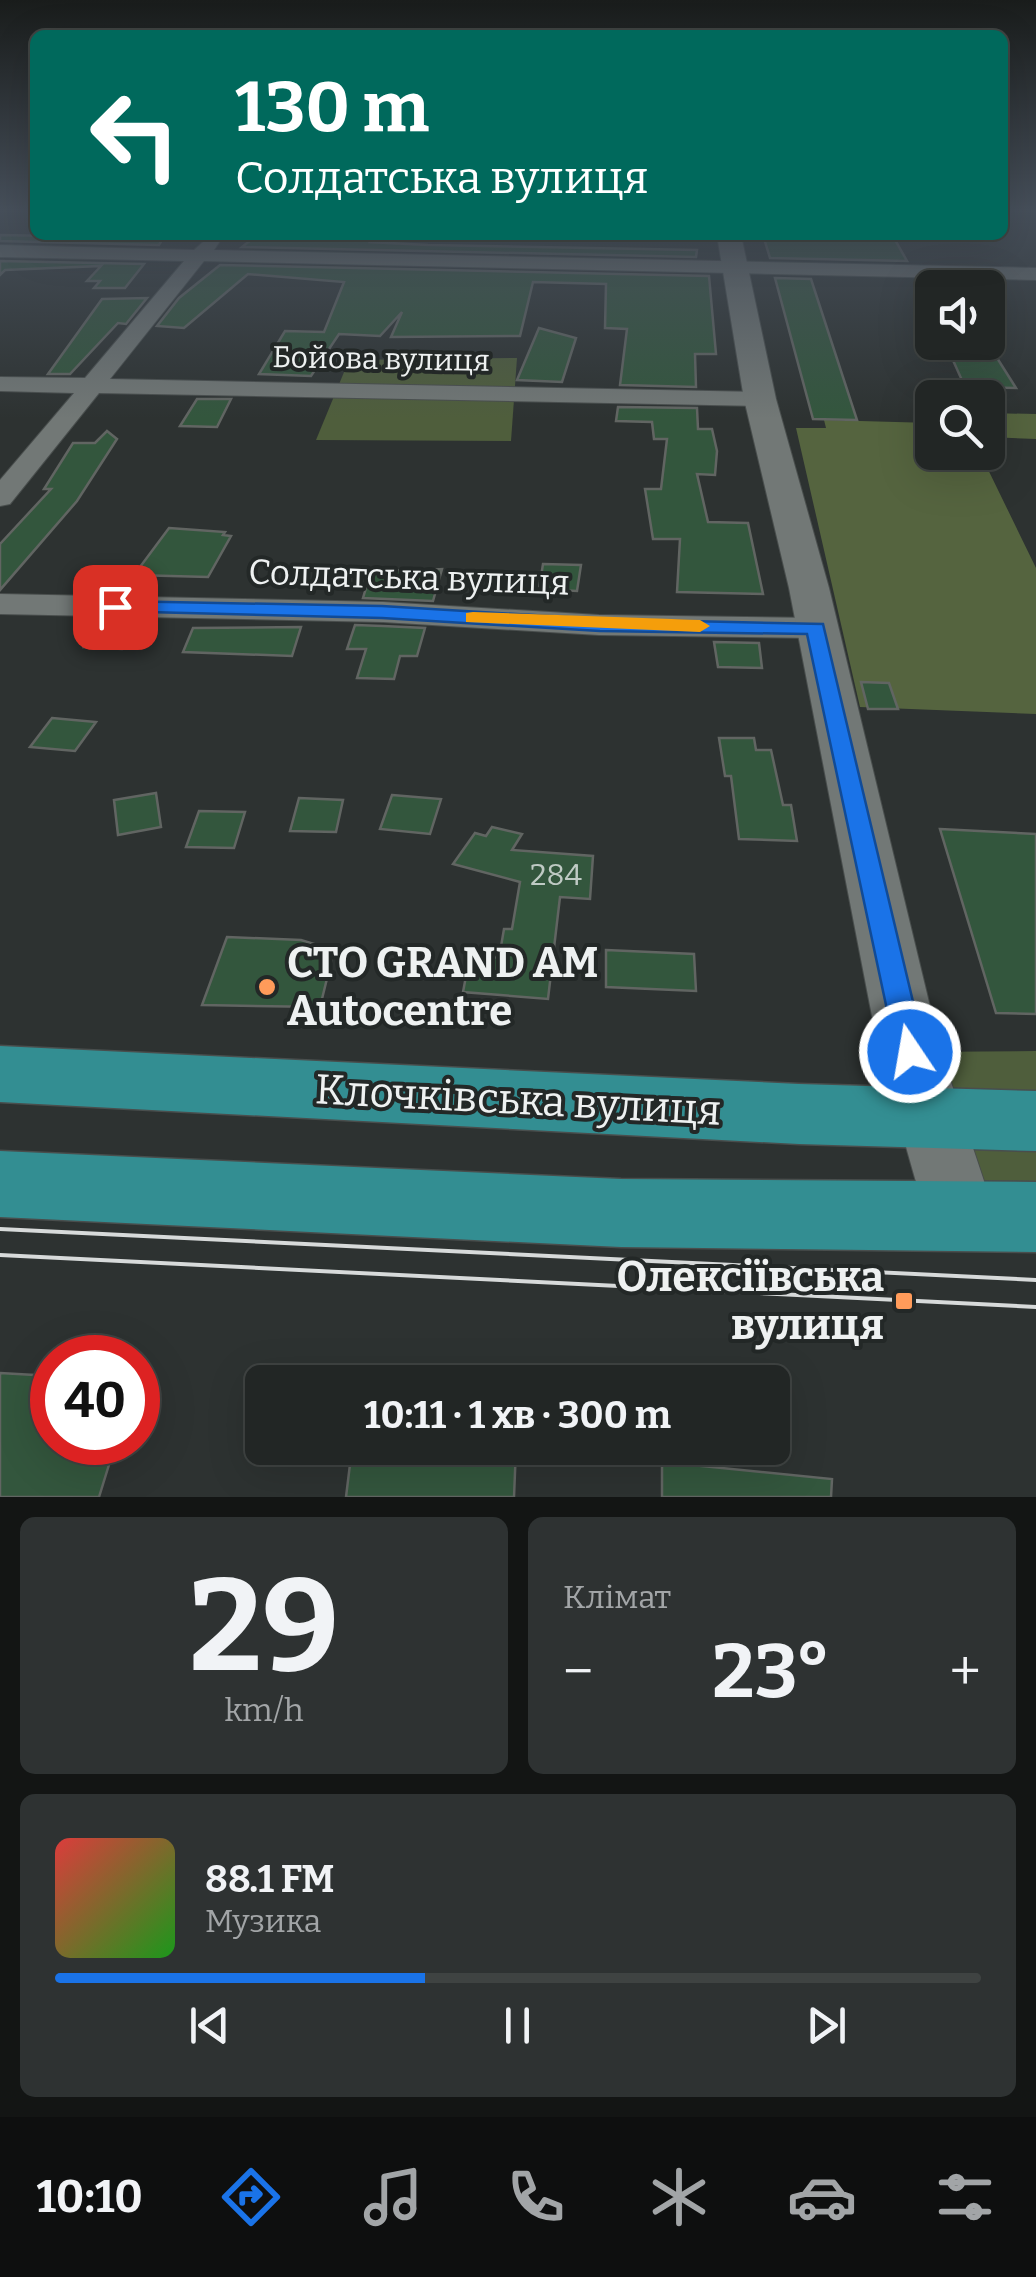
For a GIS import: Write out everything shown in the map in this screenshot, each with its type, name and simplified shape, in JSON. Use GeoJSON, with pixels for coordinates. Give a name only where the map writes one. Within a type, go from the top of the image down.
{"type":"FeatureCollection","features":[{"type":"Feature","properties":{"kind":"main road","name":"Клочківська вулиця"},"geometry":{"type":"LineString","coordinates":[[0,1074],[930,1120],[1036,1121]]}},
{"type":"Feature","properties":{"kind":"main road"},"geometry":{"type":"LineString","coordinates":[[0,1184],[621,1212],[998,1217]]}},
{"type":"Feature","properties":{"kind":"street"},"geometry":{"type":"LineString","coordinates":[[0,498],[180,280]]}},
{"type":"Feature","properties":{"kind":"street"},"geometry":{"type":"LineString","coordinates":[[737,280],[760,400],[809,588],[910,1052],[930,1120],[998,1217]]}},
{"type":"Feature","properties":{"kind":"street","name":"Бойова вулиця"},"geometry":{"type":"LineString","coordinates":[[0,384],[760,400]]}},
{"type":"Feature","properties":{"kind":"street","name":"Солдатська вулиця"},"geometry":{"type":"LineString","coordinates":[[0,604],[382,612],[600,625],[816,628]]}},
{"type":"Feature","properties":{"kind":"green space"},"geometry":{"type":"Polygon","coordinates":[[[517,358],[511,441],[316,440],[349,360],[517,358]]]}},
{"type":"Feature","properties":{"kind":"green space"},"geometry":{"type":"Polygon","coordinates":[[[1005,413],[1036,414],[1036,439],[1005,438],[1005,413]]]}},
{"type":"Feature","properties":{"kind":"green space"},"geometry":{"type":"Polygon","coordinates":[[[824,420],[915,423],[915,470],[988,470],[1036,568],[1036,714],[860,707],[796,428],[826,428],[824,420]]]}},
{"type":"Feature","properties":{"kind":"green space"},"geometry":{"type":"Polygon","coordinates":[[[1036,1051],[1036,1217],[961,1217],[910,1052],[1036,1051]]]}},
{"type":"Feature","properties":{"kind":"building"},"geometry":{"type":"Polygon","coordinates":[[[131,280],[125,288],[94,288],[100,281],[87,281],[131,280]]]}},
{"type":"Feature","properties":{"kind":"building"},"geometry":{"type":"Polygon","coordinates":[[[202,280],[241,280],[184,328],[157,326],[179,298],[202,280]]]}},
{"type":"Feature","properties":{"kind":"building"},"geometry":{"type":"Polygon","coordinates":[[[318,280],[709,280],[716,354],[695,354],[696,387],[620,385],[627,329],[605,328],[606,284],[533,282],[520,336],[391,337],[402,312],[380,336],[339,334],[311,376],[259,374],[285,331],[324,332],[344,282],[318,280]]]}},
{"type":"Feature","properties":{"kind":"building"},"geometry":{"type":"Polygon","coordinates":[[[776,280],[811,280],[857,420],[813,419],[776,280]]]}},
{"type":"Feature","properties":{"kind":"building"},"geometry":{"type":"Polygon","coordinates":[[[147,298],[126,324],[118,323],[70,374],[48,374],[102,299],[147,298]]]}},
{"type":"Feature","properties":{"kind":"building"},"geometry":{"type":"Polygon","coordinates":[[[539,328],[576,338],[562,382],[517,380],[539,328]]]}},
{"type":"Feature","properties":{"kind":"building"},"geometry":{"type":"Polygon","coordinates":[[[953,360],[998,360],[1016,388],[1005,388],[1005,380],[962,380],[953,360]]]}},
{"type":"Feature","properties":{"kind":"building"},"geometry":{"type":"Polygon","coordinates":[[[197,399],[231,399],[217,427],[180,426],[197,399]]]}},
{"type":"Feature","properties":{"kind":"building"},"geometry":{"type":"Polygon","coordinates":[[[618,407],[697,408],[698,429],[712,429],[717,451],[715,475],[697,474],[708,522],[748,523],[763,594],[677,592],[680,539],[653,539],[645,489],[661,489],[667,439],[654,439],[652,422],[616,421],[618,407]]]}},
{"type":"Feature","properties":{"kind":"building"},"geometry":{"type":"Polygon","coordinates":[[[107,431],[117,439],[77,501],[0,590],[0,544],[51,489],[44,489],[73,443],[95,443],[107,431]]]}},
{"type":"Feature","properties":{"kind":"building"},"geometry":{"type":"Polygon","coordinates":[[[169,528],[225,532],[223,535],[231,536],[208,577],[134,575],[169,528]]]}},
{"type":"Feature","properties":{"kind":"building"},"geometry":{"type":"Polygon","coordinates":[[[543,564],[581,565],[577,591],[539,589],[543,564]]]}},
{"type":"Feature","properties":{"kind":"building"},"geometry":{"type":"Polygon","coordinates":[[[372,568],[442,569],[433,601],[363,598],[372,568]]]}},
{"type":"Feature","properties":{"kind":"building"},"geometry":{"type":"Polygon","coordinates":[[[99,623],[136,624],[122,649],[84,647],[99,623]]]}},
{"type":"Feature","properties":{"kind":"building"},"geometry":{"type":"Polygon","coordinates":[[[355,625],[425,628],[417,656],[400,656],[394,679],[357,678],[366,649],[347,649],[355,625]]]}},
{"type":"Feature","properties":{"kind":"building"},"geometry":{"type":"Polygon","coordinates":[[[301,627],[292,656],[183,652],[193,628],[301,627]]]}},
{"type":"Feature","properties":{"kind":"building"},"geometry":{"type":"Polygon","coordinates":[[[714,642],[759,643],[762,668],[718,667],[714,642]]]}},
{"type":"Feature","properties":{"kind":"building"},"geometry":{"type":"Polygon","coordinates":[[[861,682],[889,683],[898,709],[868,709],[861,682]]]}},
{"type":"Feature","properties":{"kind":"building"},"geometry":{"type":"Polygon","coordinates":[[[52,718],[96,722],[75,751],[30,747],[52,718]]]}},
{"type":"Feature","properties":{"kind":"building"},"geometry":{"type":"Polygon","coordinates":[[[719,738],[754,738],[756,750],[771,750],[783,805],[791,805],[797,841],[739,839],[731,776],[725,776],[719,738]]]}},
{"type":"Feature","properties":{"kind":"building"},"geometry":{"type":"Polygon","coordinates":[[[156,793],[161,827],[118,835],[114,800],[156,793]]]}},
{"type":"Feature","properties":{"kind":"building"},"geometry":{"type":"Polygon","coordinates":[[[392,795],[441,799],[430,834],[380,829],[392,795]]]}},
{"type":"Feature","properties":{"kind":"building"},"geometry":{"type":"Polygon","coordinates":[[[299,798],[343,800],[336,832],[290,831],[299,798]]]}},
{"type":"Feature","properties":{"kind":"building"},"geometry":{"type":"Polygon","coordinates":[[[199,811],[245,812],[234,848],[186,847],[199,811]]]}},
{"type":"Feature","properties":{"kind":"building"},"geometry":{"type":"Polygon","coordinates":[[[492,827],[522,834],[512,850],[593,856],[590,899],[560,897],[548,999],[463,992],[470,955],[499,958],[504,929],[512,929],[520,882],[453,864],[475,833],[486,836],[492,827]]]}},
{"type":"Feature","properties":{"kind":"building"},"geometry":{"type":"Polygon","coordinates":[[[940,829],[1036,834],[1036,1014],[996,1013],[940,829]]]}},
{"type":"Feature","properties":{"kind":"building","name":"СТО GRAND AM Autocentre"},"geometry":{"type":"Polygon","coordinates":[[[227,937],[301,940],[334,950],[320,1007],[202,1005],[227,937]]]}},
{"type":"Feature","properties":{"kind":"building"},"geometry":{"type":"Polygon","coordinates":[[[606,950],[694,954],[696,991],[606,987],[606,950]]]}},
{"type":"Feature","properties":{"kind":"building"},"geometry":{"type":"Polygon","coordinates":[[[0,1373],[30,1375],[30,1465],[109,1465],[99,1497],[0,1497],[0,1373]]]}},
{"type":"Feature","properties":{"kind":"building"},"geometry":{"type":"Polygon","coordinates":[[[350,1465],[515,1465],[514,1497],[346,1497],[350,1465]]]}},
{"type":"Feature","properties":{"kind":"building"},"geometry":{"type":"Polygon","coordinates":[[[662,1465],[832,1479],[831,1497],[662,1497],[662,1465]]]}},
{"type":"Feature","properties":{"kind":"tram line"},"geometry":{"type":"LineString","coordinates":[[0,1229],[1036,1280]]}},
{"type":"Feature","properties":{"kind":"tram line"},"geometry":{"type":"LineString","coordinates":[[0,1255],[1036,1307]]}},
{"type":"Feature","properties":{"kind":"slow traffic"},"geometry":{"type":"LineString","coordinates":[[473,618],[700,626]]}},
{"type":"Feature","properties":{"kind":"place","name":"СТО GRAND AM Autocentre"},"geometry":{"type":"Point","coordinates":[267,987]}},
{"type":"Feature","properties":{"kind":"place","name":"Олексіївська вулиця"},"geometry":{"type":"Point","coordinates":[904,1301]}},
{"type":"Feature","properties":{"kind":"route"},"geometry":{"type":"LineString","coordinates":[[115,607],[382,612],[600,625],[816,628],[910,1052]]}}]}
